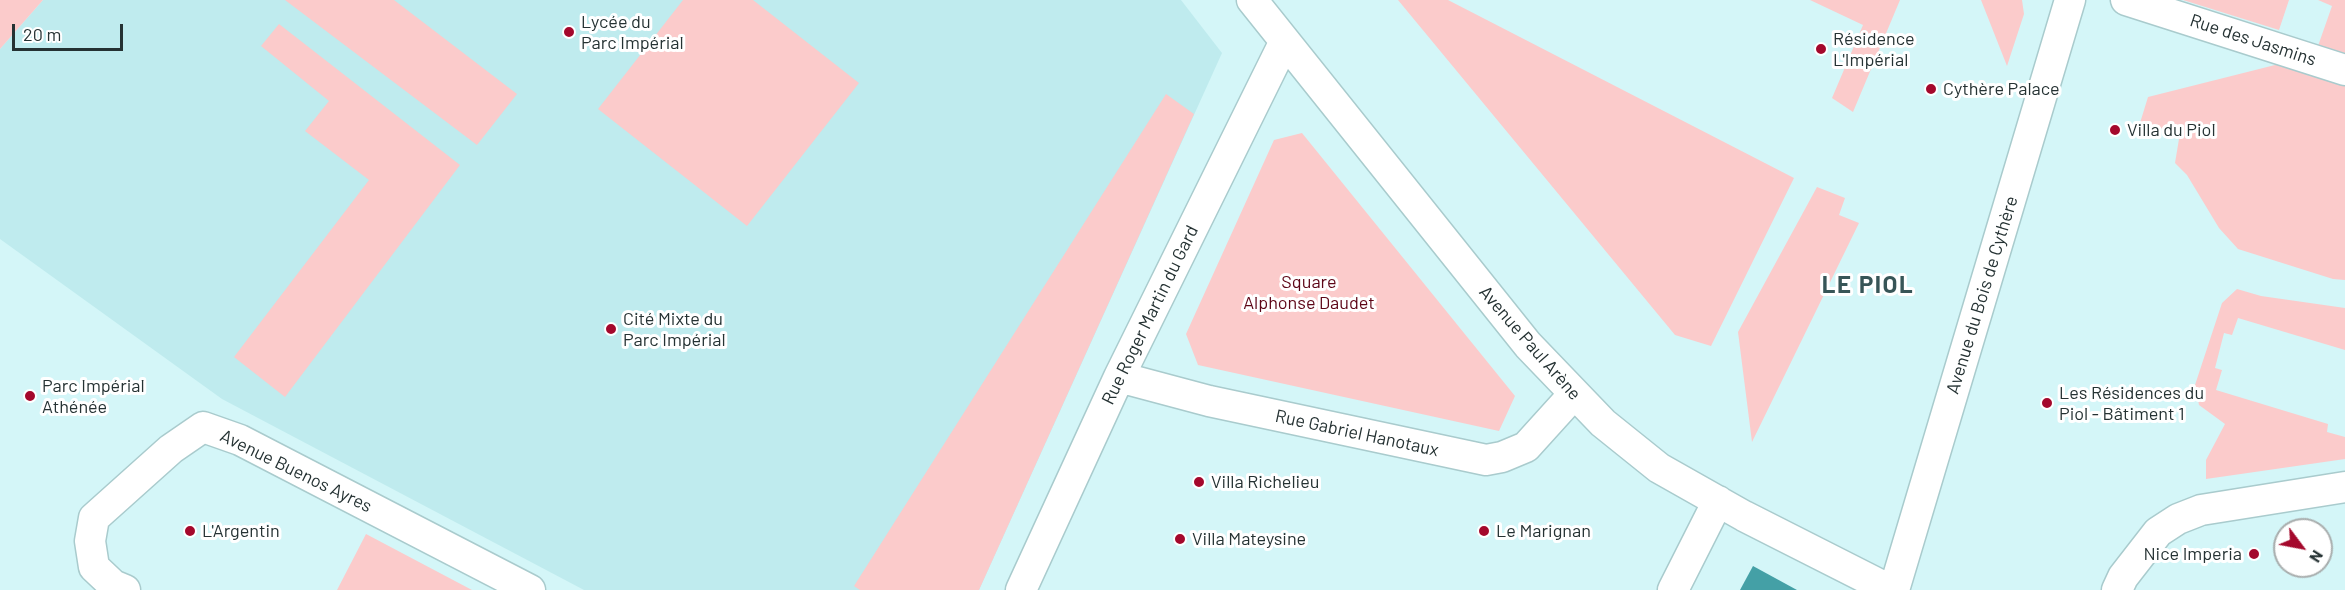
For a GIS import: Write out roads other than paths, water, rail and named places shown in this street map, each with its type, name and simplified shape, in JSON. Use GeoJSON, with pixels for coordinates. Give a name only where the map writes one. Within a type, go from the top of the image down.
{"type":"FeatureCollection","features":[{"type":"Feature","properties":{"kind":"street","name":"Avenue Paul Arène"},"geometry":{"type":"LineString","coordinates":[[1252,0],[1284,43],[1528,345],[1603,423],[1652,462],[1718,501],[1892,590]]}},
{"type":"Feature","properties":{"kind":"street","name":"Avenue du Bois de Cythère"},"geometry":{"type":"LineString","coordinates":[[1892,590],[2070,0]]}},
{"type":"Feature","properties":{"kind":"street","name":"Rue des Jasmins"},"geometry":{"type":"LineString","coordinates":[[2126,0],[2345,70]]}},
{"type":"Feature","properties":{"kind":"street","name":"Rue Roger Martin du Gard"},"geometry":{"type":"LineString","coordinates":[[1021,590],[1119,377],[1284,43]]}},
{"type":"Feature","properties":{"kind":"street","name":"Rue Gabriel Hanotaux"},"geometry":{"type":"LineString","coordinates":[[1119,377],[1209,401],[1486,460],[1502,457],[1526,447],[1574,394]]}},
{"type":"Feature","properties":{"kind":"street","name":"Avenue Buenos Ayres"},"geometry":{"type":"LineString","coordinates":[[124,590],[113,585],[94,567],[90,542],[94,518],[171,449],[203,427],[240,440],[530,590]]}},
{"type":"Feature","properties":{"kind":"street"},"geometry":{"type":"LineString","coordinates":[[2117,590],[2123,577],[2158,532],[2178,519],[2201,510],[2345,487]]}},
{"type":"Feature","properties":{"kind":"street"},"geometry":{"type":"LineString","coordinates":[[1673,590],[1718,501]]}},
{"type":"Feature","properties":{"kind":"water"},"geometry":{"type":"Polygon","coordinates":[[[1753,566],[1797,590],[1740,590],[1753,566]]]}},
{"type":"Feature","properties":{"kind":"place","name":"Lycée du Parc Impérial"},"geometry":{"type":"Point","coordinates":[569,32]}},
{"type":"Feature","properties":{"kind":"place","name":"Résidence L'Impérial"},"geometry":{"type":"Point","coordinates":[1821,49]}},
{"type":"Feature","properties":{"kind":"place","name":"Cythère Palace"},"geometry":{"type":"Point","coordinates":[1931,89]}},
{"type":"Feature","properties":{"kind":"place","name":"Villa du Piol"},"geometry":{"type":"Point","coordinates":[2115,130]}},
{"type":"Feature","properties":{"kind":"place","name":"Cité Mixte du Parc Impérial"},"geometry":{"type":"Point","coordinates":[611,329]}},
{"type":"Feature","properties":{"kind":"place","name":"Parc Impérial Athénée"},"geometry":{"type":"Point","coordinates":[30,396]}},
{"type":"Feature","properties":{"kind":"place","name":"Les Résidences du Piol - Bâtiment 1"},"geometry":{"type":"Point","coordinates":[2047,403]}},
{"type":"Feature","properties":{"kind":"place","name":"Villa Richelieu"},"geometry":{"type":"Point","coordinates":[1199,482]}},
{"type":"Feature","properties":{"kind":"place","name":"L'Argentin"},"geometry":{"type":"Point","coordinates":[190,531]}},
{"type":"Feature","properties":{"kind":"place","name":"Le Marignan"},"geometry":{"type":"Point","coordinates":[1484,531]}},
{"type":"Feature","properties":{"kind":"place","name":"Villa Mateysine"},"geometry":{"type":"Point","coordinates":[1180,539]}},
{"type":"Feature","properties":{"kind":"place","name":"Nice Imperia"},"geometry":{"type":"Point","coordinates":[2254,554]}},
{"type":"Feature","properties":{"kind":"district","name":"LE PIOL"},"geometry":{"type":"Point","coordinates":[1868,285]}},
{"type":"Feature","properties":{"kind":"park label","name":"Square Alphonse Daudet"},"geometry":{"type":"Point","coordinates":[1309,292]}}]}
